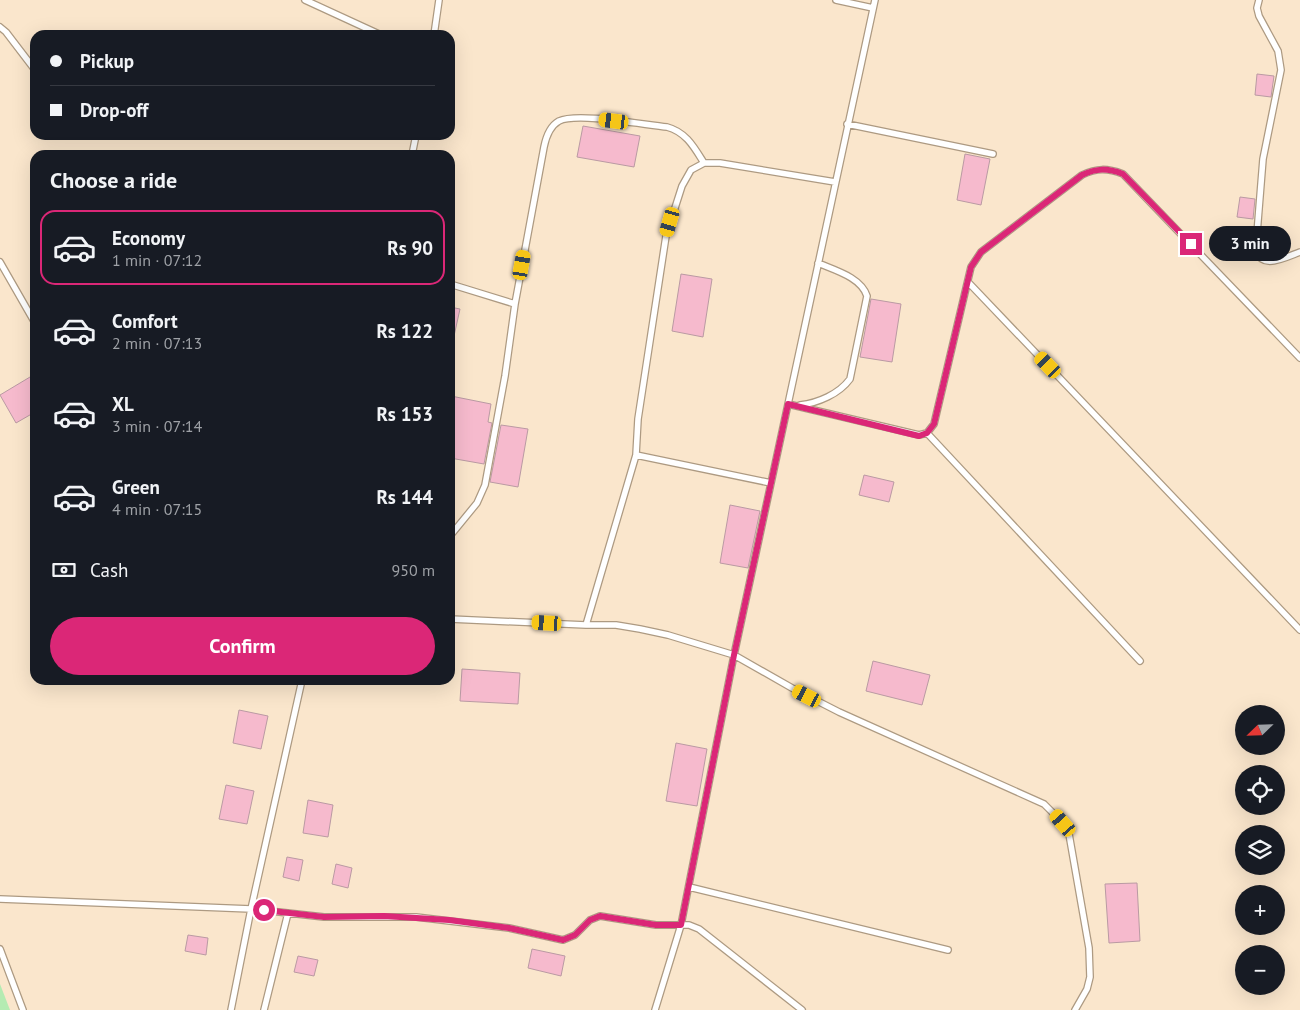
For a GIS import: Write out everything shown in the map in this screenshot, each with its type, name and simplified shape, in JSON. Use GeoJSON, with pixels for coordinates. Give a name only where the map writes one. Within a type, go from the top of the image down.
{"type":"FeatureCollection","features":[{"type":"Feature","properties":{"kind":"lane"},"geometry":{"type":"LineString","coordinates":[[305,0],[371,30]]}},
{"type":"Feature","properties":{"kind":"lane"},"geometry":{"type":"LineString","coordinates":[[435,30],[439,0]]}},
{"type":"Feature","properties":{"kind":"lane"},"geometry":{"type":"LineString","coordinates":[[836,0],[873,8]]}},
{"type":"Feature","properties":{"kind":"lane"},"geometry":{"type":"LineString","coordinates":[[656,1010],[681,925],[734,655],[875,0]]}},
{"type":"Feature","properties":{"kind":"lane"},"geometry":{"type":"LineString","coordinates":[[1259,0],[1257,8],[1259,16],[1278,51],[1282,70],[1263,159],[1256,254],[1262,260],[1269,262],[1300,252]]}},
{"type":"Feature","properties":{"kind":"lane"},"geometry":{"type":"LineString","coordinates":[[0,27],[30,63]]}},
{"type":"Feature","properties":{"kind":"lane"},"geometry":{"type":"LineString","coordinates":[[455,530],[477,503],[485,484],[544,147],[549,133],[555,124],[564,119],[579,117],[674,129],[688,138],[704,163]]}},
{"type":"Feature","properties":{"kind":"lane"},"geometry":{"type":"LineString","coordinates":[[847,124],[993,154]]}},
{"type":"Feature","properties":{"kind":"lane"},"geometry":{"type":"LineString","coordinates":[[586,625],[636,454],[638,419],[666,236],[682,186],[691,170],[704,163],[720,163],[835,182]]}},
{"type":"Feature","properties":{"kind":"lane"},"geometry":{"type":"LineString","coordinates":[[788,404],[919,436],[927,433],[934,424],[971,267],[981,252],[1082,175],[1093,170],[1108,168],[1123,174],[1300,358]]}},
{"type":"Feature","properties":{"kind":"lane"},"geometry":{"type":"LineString","coordinates":[[0,262],[30,314]]}},
{"type":"Feature","properties":{"kind":"lane"},"geometry":{"type":"LineString","coordinates":[[788,404],[809,404],[832,394],[846,384],[852,373],[866,293],[860,285],[848,276],[818,263]]}},
{"type":"Feature","properties":{"kind":"lane"},"geometry":{"type":"LineString","coordinates":[[968,282],[1300,630]]}},
{"type":"Feature","properties":{"kind":"lane"},"geometry":{"type":"LineString","coordinates":[[455,286],[515,304]]}},
{"type":"Feature","properties":{"kind":"lane"},"geometry":{"type":"LineString","coordinates":[[927,433],[1140,661]]}},
{"type":"Feature","properties":{"kind":"lane"},"geometry":{"type":"LineString","coordinates":[[636,454],[771,483]]}},
{"type":"Feature","properties":{"kind":"lane"},"geometry":{"type":"LineString","coordinates":[[455,619],[616,625],[640,628],[734,655],[838,712],[1044,804],[1055,813],[1069,834],[1089,948],[1090,977],[1087,989],[1075,1010]]}},
{"type":"Feature","properties":{"kind":"lane"},"geometry":{"type":"LineString","coordinates":[[231,1010],[251,909],[301,685]]}},
{"type":"Feature","properties":{"kind":"lane"},"geometry":{"type":"LineString","coordinates":[[688,887],[948,950]]}},
{"type":"Feature","properties":{"kind":"lane"},"geometry":{"type":"LineString","coordinates":[[0,899],[251,909],[324,917],[384,916],[449,920],[509,928],[563,940],[575,935],[590,920],[600,916],[656,925],[694,926],[802,1010]]}},
{"type":"Feature","properties":{"kind":"lane"},"geometry":{"type":"LineString","coordinates":[[264,1010],[288,913]]}},
{"type":"Feature","properties":{"kind":"lane"},"geometry":{"type":"LineString","coordinates":[[0,949],[23,1010]]}},
{"type":"Feature","properties":{"kind":"green space"},"geometry":{"type":"Polygon","coordinates":[[[0,984],[10,1010],[0,1010],[0,984]]]}},
{"type":"Feature","properties":{"kind":"building"},"geometry":{"type":"Polygon","coordinates":[[[1257,74],[1274,76],[1271,97],[1255,95],[1257,74]]]}},
{"type":"Feature","properties":{"kind":"building"},"geometry":{"type":"Polygon","coordinates":[[[583,126],[640,136],[634,167],[577,157],[583,126]]]}},
{"type":"Feature","properties":{"kind":"building"},"geometry":{"type":"Polygon","coordinates":[[[965,154],[990,159],[981,205],[957,200],[965,154]]]}},
{"type":"Feature","properties":{"kind":"building"},"geometry":{"type":"Polygon","coordinates":[[[1240,197],[1255,199],[1253,219],[1237,217],[1240,197]]]}},
{"type":"Feature","properties":{"kind":"building"},"geometry":{"type":"Polygon","coordinates":[[[681,274],[712,279],[703,337],[672,331],[681,274]]]}},
{"type":"Feature","properties":{"kind":"building"},"geometry":{"type":"Polygon","coordinates":[[[871,299],[901,304],[892,362],[860,357],[871,299]]]}},
{"type":"Feature","properties":{"kind":"building"},"geometry":{"type":"Polygon","coordinates":[[[455,308],[460,309],[455,332],[455,308]]]}},
{"type":"Feature","properties":{"kind":"building"},"geometry":{"type":"Polygon","coordinates":[[[30,377],[30,415],[16,423],[0,395],[30,377]]]}},
{"type":"Feature","properties":{"kind":"building"},"geometry":{"type":"Polygon","coordinates":[[[455,397],[491,404],[488,422],[492,423],[484,464],[455,459],[455,397]]]}},
{"type":"Feature","properties":{"kind":"building"},"geometry":{"type":"Polygon","coordinates":[[[501,425],[528,429],[518,487],[490,482],[501,425]]]}},
{"type":"Feature","properties":{"kind":"building"},"geometry":{"type":"Polygon","coordinates":[[[864,475],[894,482],[889,502],[859,495],[864,475]]]}},
{"type":"Feature","properties":{"kind":"building"},"geometry":{"type":"Polygon","coordinates":[[[730,505],[760,511],[748,568],[720,563],[730,505]]]}},
{"type":"Feature","properties":{"kind":"building"},"geometry":{"type":"Polygon","coordinates":[[[873,661],[930,675],[922,705],[866,691],[873,661]]]}},
{"type":"Feature","properties":{"kind":"building"},"geometry":{"type":"Polygon","coordinates":[[[462,669],[520,673],[518,704],[460,701],[462,669]]]}},
{"type":"Feature","properties":{"kind":"building"},"geometry":{"type":"Polygon","coordinates":[[[239,710],[268,716],[261,749],[233,743],[239,710]]]}},
{"type":"Feature","properties":{"kind":"building"},"geometry":{"type":"Polygon","coordinates":[[[676,743],[707,749],[697,806],[666,801],[676,743]]]}},
{"type":"Feature","properties":{"kind":"building"},"geometry":{"type":"Polygon","coordinates":[[[226,785],[254,791],[247,824],[219,819],[226,785]]]}},
{"type":"Feature","properties":{"kind":"building"},"geometry":{"type":"Polygon","coordinates":[[[308,800],[333,805],[328,837],[303,833],[308,800]]]}},
{"type":"Feature","properties":{"kind":"building"},"geometry":{"type":"Polygon","coordinates":[[[287,857],[303,860],[299,881],[283,877],[287,857]]]}},
{"type":"Feature","properties":{"kind":"building"},"geometry":{"type":"Polygon","coordinates":[[[336,864],[352,868],[348,888],[332,884],[336,864]]]}},
{"type":"Feature","properties":{"kind":"building"},"geometry":{"type":"Polygon","coordinates":[[[1137,883],[1140,941],[1109,943],[1105,884],[1137,883]]]}},
{"type":"Feature","properties":{"kind":"building"},"geometry":{"type":"Polygon","coordinates":[[[188,935],[208,938],[206,955],[185,951],[188,935]]]}},
{"type":"Feature","properties":{"kind":"building"},"geometry":{"type":"Polygon","coordinates":[[[532,949],[565,956],[561,976],[528,968],[532,949]]]}},
{"type":"Feature","properties":{"kind":"building"},"geometry":{"type":"Polygon","coordinates":[[[298,956],[318,960],[314,976],[294,972],[298,956]]]}},
{"type":"Feature","properties":{"kind":"route"},"geometry":{"type":"LineString","coordinates":[[264,910],[324,917],[384,916],[449,920],[509,928],[563,940],[575,935],[595,916],[665,926],[681,925],[734,655],[788,404],[919,436],[927,433],[934,424],[971,267],[981,252],[1082,175],[1093,170],[1108,168],[1123,174],[1191,244]]}}]}
